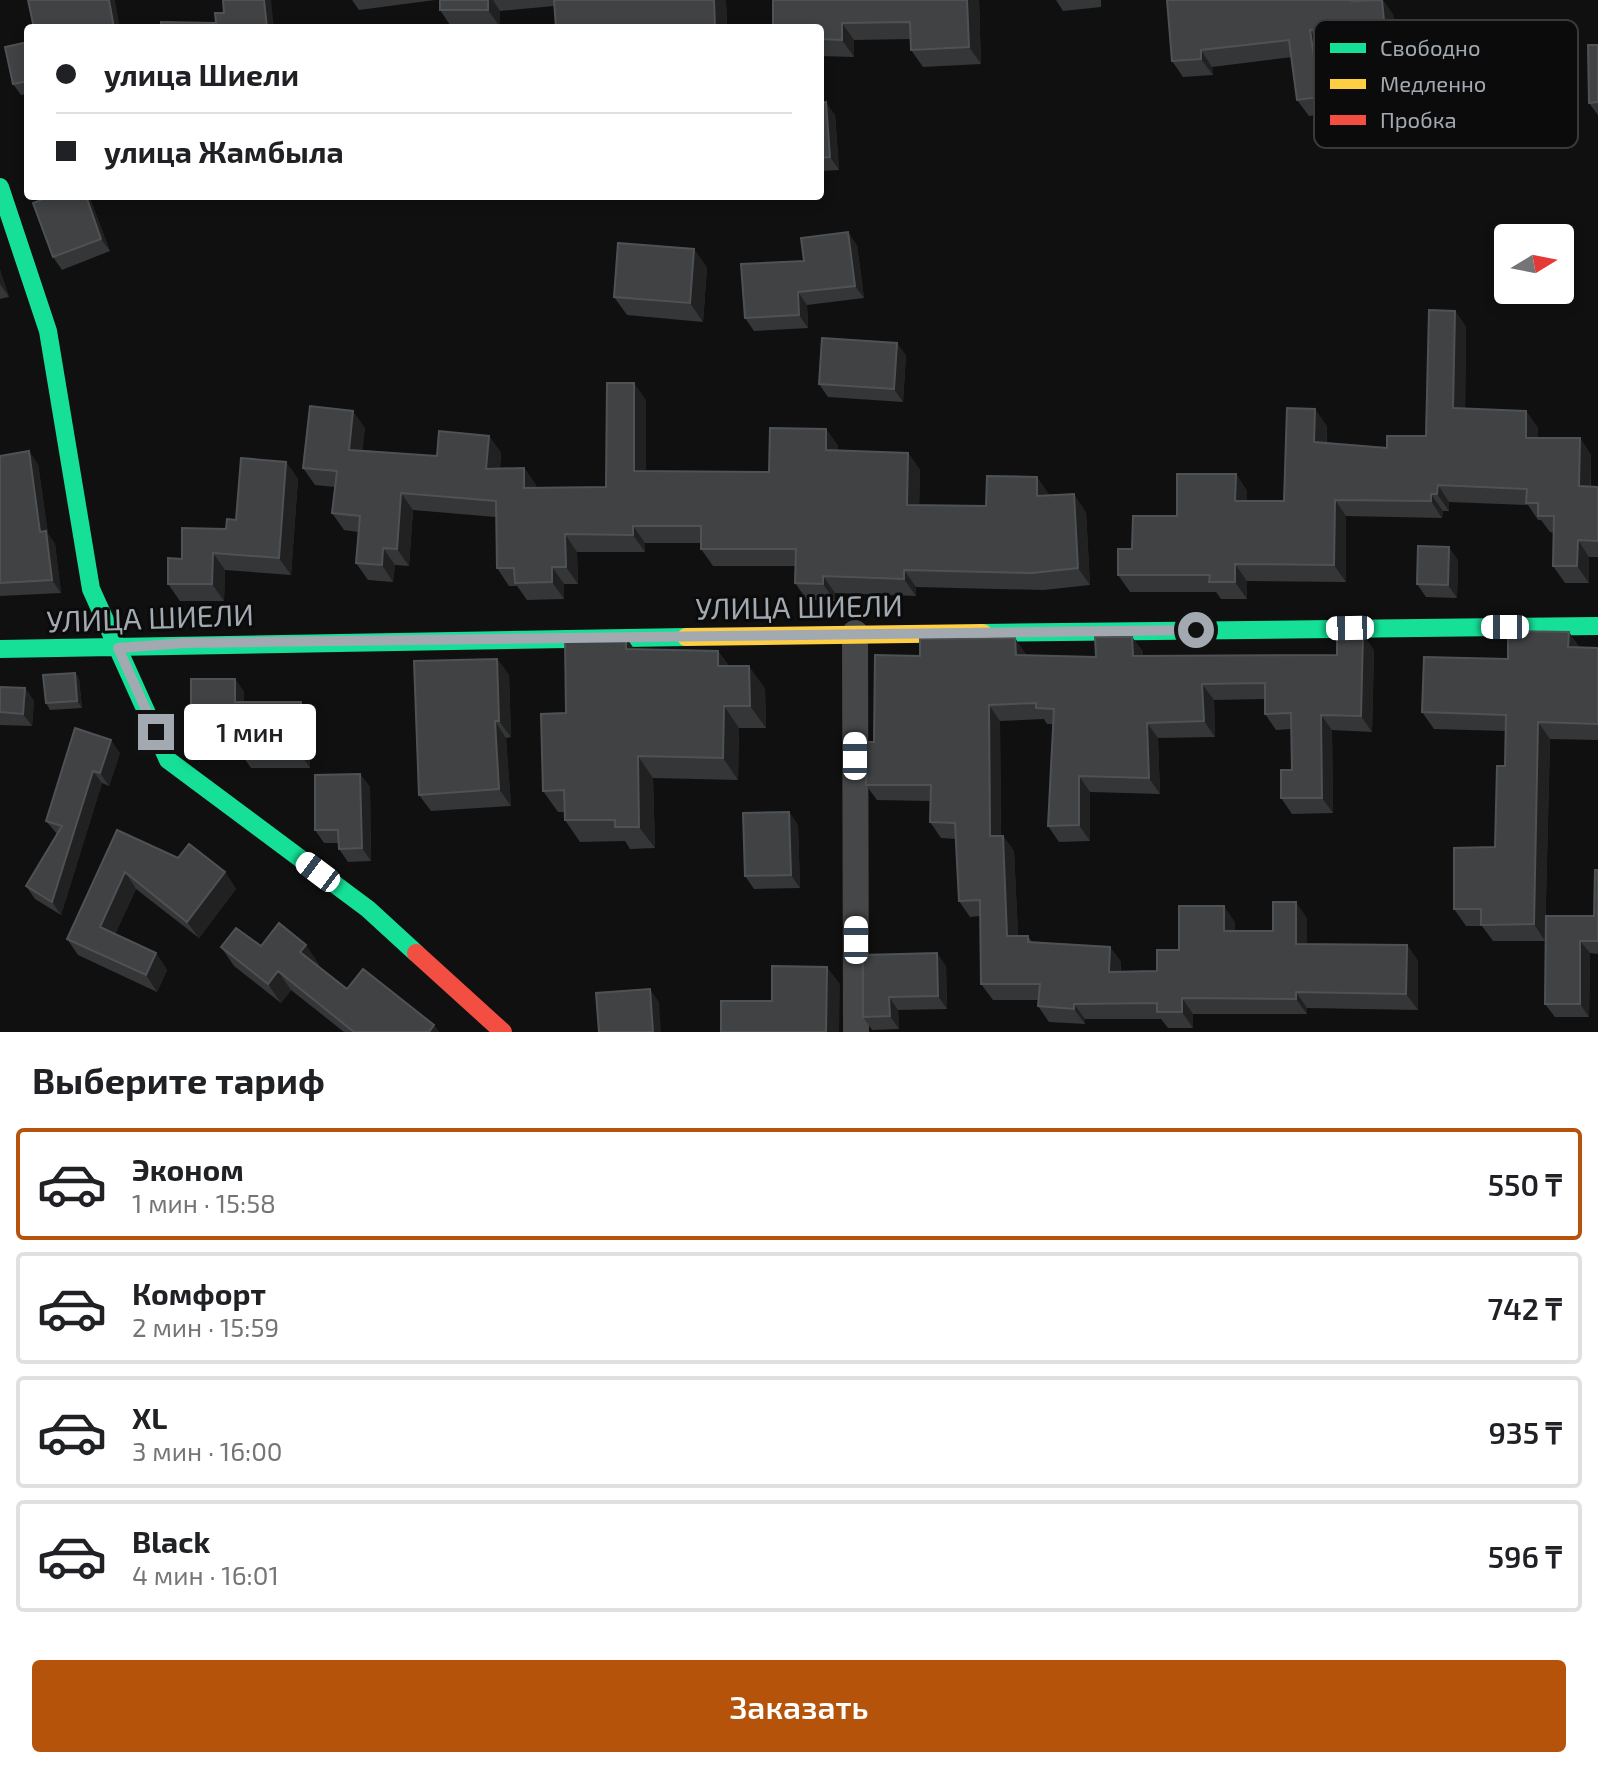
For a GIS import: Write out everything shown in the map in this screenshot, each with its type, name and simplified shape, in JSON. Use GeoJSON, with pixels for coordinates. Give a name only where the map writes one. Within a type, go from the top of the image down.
{"type":"FeatureCollection","features":[{"type":"Feature","properties":{"kind":"street"},"geometry":{"type":"LineString","coordinates":[[0,187],[48,331],[91,589],[168,760],[368,909],[503,1032]]}},
{"type":"Feature","properties":{"kind":"street","name":"УЛИЦА ШИЕЛИ"},"geometry":{"type":"LineString","coordinates":[[0,649],[118,648],[185,643],[855,633],[1598,626]]}},
{"type":"Feature","properties":{"kind":"street"},"geometry":{"type":"LineString","coordinates":[[855,633],[856,1032]]}},
{"type":"Feature","properties":{"kind":"building"},"geometry":{"type":"Polygon","coordinates":[[[28,0],[109,0],[113,24],[33,24],[28,0]]]}},
{"type":"Feature","properties":{"kind":"building"},"geometry":{"type":"Polygon","coordinates":[[[223,0],[264,0],[267,24],[161,24],[216,23],[215,13],[224,13],[223,0]]]}},
{"type":"Feature","properties":{"kind":"building"},"geometry":{"type":"Polygon","coordinates":[[[440,0],[488,0],[488,10],[440,10],[440,0]]]}},
{"type":"Feature","properties":{"kind":"building"},"geometry":{"type":"Polygon","coordinates":[[[554,0],[714,0],[715,24],[556,24],[554,0]]]}},
{"type":"Feature","properties":{"kind":"building"},"geometry":{"type":"Polygon","coordinates":[[[773,0],[967,0],[969,47],[911,50],[910,22],[842,23],[842,40],[824,39],[824,24],[773,24],[773,0]]]}},
{"type":"Feature","properties":{"kind":"building"},"geometry":{"type":"Polygon","coordinates":[[[1167,0],[1382,0],[1384,20],[1314,20],[1314,30],[1310,30],[1314,57],[1314,98],[1297,100],[1289,40],[1201,50],[1201,59],[1172,61],[1167,0]]]}},
{"type":"Feature","properties":{"kind":"building"},"geometry":{"type":"Polygon","coordinates":[[[24,43],[24,82],[13,84],[5,47],[24,43]]]}},
{"type":"Feature","properties":{"kind":"building"},"geometry":{"type":"Polygon","coordinates":[[[1588,45],[1598,45],[1598,102],[1589,103],[1588,45]]]}},
{"type":"Feature","properties":{"kind":"building"},"geometry":{"type":"Polygon","coordinates":[[[824,102],[830,157],[824,158],[824,102]]]}},
{"type":"Feature","properties":{"kind":"building"},"geometry":{"type":"Polygon","coordinates":[[[41,200],[87,200],[101,239],[53,257],[33,203],[41,200]]]}},
{"type":"Feature","properties":{"kind":"building"},"geometry":{"type":"Polygon","coordinates":[[[848,232],[855,286],[798,292],[799,315],[745,318],[741,264],[804,261],[801,238],[848,232]]]}},
{"type":"Feature","properties":{"kind":"building"},"geometry":{"type":"Polygon","coordinates":[[[618,243],[694,249],[690,303],[614,297],[618,243]]]}},
{"type":"Feature","properties":{"kind":"building"},"geometry":{"type":"Polygon","coordinates":[[[1429,310],[1455,311],[1453,408],[1526,411],[1526,438],[1580,438],[1579,486],[1598,487],[1598,541],[1578,540],[1577,566],[1553,566],[1554,516],[1538,516],[1538,503],[1526,503],[1527,489],[1438,485],[1437,494],[1431,494],[1431,501],[1335,500],[1334,565],[1235,564],[1235,582],[1209,582],[1210,575],[1118,575],[1118,549],[1132,549],[1133,516],[1177,516],[1177,474],[1236,474],[1235,501],[1284,501],[1287,408],[1315,409],[1314,442],[1387,448],[1387,436],[1426,436],[1429,310]]]}},
{"type":"Feature","properties":{"kind":"building"},"geometry":{"type":"Polygon","coordinates":[[[822,338],[897,343],[894,389],[819,384],[822,338]]]}},
{"type":"Feature","properties":{"kind":"building"},"geometry":{"type":"Polygon","coordinates":[[[607,383],[634,383],[634,471],[769,472],[770,428],[826,429],[826,450],[908,453],[907,505],[986,506],[987,476],[1037,477],[1037,496],[1074,494],[1078,568],[1032,573],[904,570],[904,579],[823,576],[823,584],[795,583],[796,549],[701,549],[701,526],[633,526],[633,535],[565,534],[566,567],[552,567],[552,582],[515,583],[514,568],[497,568],[496,501],[401,493],[397,549],[383,548],[382,565],[356,563],[360,516],[332,513],[337,471],[303,468],[310,406],[353,411],[349,450],[437,456],[439,431],[489,436],[486,469],[524,468],[524,488],[606,487],[607,383]]]}},
{"type":"Feature","properties":{"kind":"building"},"geometry":{"type":"Polygon","coordinates":[[[29,451],[40,532],[46,531],[52,580],[0,583],[0,456],[29,451]]]}},
{"type":"Feature","properties":{"kind":"building"},"geometry":{"type":"Polygon","coordinates":[[[241,458],[286,462],[279,558],[213,553],[212,584],[168,584],[168,558],[182,559],[182,528],[226,529],[227,519],[236,520],[241,458]]]}},
{"type":"Feature","properties":{"kind":"building"},"geometry":{"type":"Polygon","coordinates":[[[1418,546],[1449,547],[1448,585],[1417,584],[1418,546]]]}},
{"type":"Feature","properties":{"kind":"building"},"geometry":{"type":"Polygon","coordinates":[[[1508,631],[1569,632],[1568,647],[1598,648],[1598,724],[1538,722],[1534,924],[1481,925],[1481,909],[1454,909],[1454,848],[1495,847],[1497,766],[1505,766],[1506,715],[1422,712],[1424,657],[1508,659],[1508,631]]]}},
{"type":"Feature","properties":{"kind":"building"},"geometry":{"type":"Polygon","coordinates":[[[1337,634],[1363,634],[1361,716],[1321,715],[1322,798],[1281,798],[1281,770],[1292,770],[1291,713],[1265,714],[1265,683],[1202,684],[1204,721],[1147,723],[1149,778],[1079,776],[1079,825],[1048,826],[1054,709],[1036,708],[1036,703],[989,705],[990,836],[1003,836],[1007,936],[1028,936],[1028,942],[1110,947],[1109,972],[1157,971],[1157,950],[1179,950],[1179,906],[1224,906],[1224,931],[1273,931],[1273,902],[1296,902],[1296,944],[1407,945],[1406,994],[1296,992],[1296,999],[1182,998],[1182,1012],[1157,1012],[1157,1003],[1074,1004],[1074,1009],[1038,1006],[1040,984],[981,984],[980,900],[959,901],[955,823],[930,822],[931,785],[866,785],[866,742],[874,742],[875,655],[920,656],[920,639],[1015,638],[1016,655],[1096,657],[1095,637],[1132,637],[1133,656],[1337,655],[1337,634]]]}},
{"type":"Feature","properties":{"kind":"building"},"geometry":{"type":"Polygon","coordinates":[[[626,637],[626,649],[718,651],[718,666],[749,666],[750,706],[724,706],[723,758],[638,756],[639,827],[615,827],[615,820],[565,820],[564,790],[543,791],[541,714],[566,713],[565,638],[626,637]]]}},
{"type":"Feature","properties":{"kind":"building"},"geometry":{"type":"Polygon","coordinates":[[[497,659],[499,721],[495,721],[499,789],[419,795],[414,661],[497,659]]]}},
{"type":"Feature","properties":{"kind":"building"},"geometry":{"type":"Polygon","coordinates":[[[75,673],[77,701],[46,703],[43,675],[75,673]]]}},
{"type":"Feature","properties":{"kind":"building"},"geometry":{"type":"Polygon","coordinates":[[[191,679],[235,679],[235,702],[301,702],[301,755],[242,755],[242,730],[191,730],[191,679]]]}},
{"type":"Feature","properties":{"kind":"building"},"geometry":{"type":"Polygon","coordinates":[[[0,687],[25,688],[23,714],[0,712],[0,687]]]}},
{"type":"Feature","properties":{"kind":"building"},"geometry":{"type":"Polygon","coordinates":[[[75,728],[111,740],[100,773],[93,771],[52,902],[26,886],[62,826],[46,821],[75,728]]]}},
{"type":"Feature","properties":{"kind":"building"},"geometry":{"type":"Polygon","coordinates":[[[360,774],[362,848],[339,849],[338,830],[315,830],[315,775],[360,774]]]}},
{"type":"Feature","properties":{"kind":"building"},"geometry":{"type":"Polygon","coordinates":[[[789,812],[791,875],[745,876],[743,813],[789,812]]]}},
{"type":"Feature","properties":{"kind":"building"},"geometry":{"type":"Polygon","coordinates":[[[117,830],[178,858],[189,844],[225,872],[187,922],[125,872],[100,927],[156,953],[146,975],[67,939],[117,830]]]}},
{"type":"Feature","properties":{"kind":"building"},"geometry":{"type":"Polygon","coordinates":[[[1595,870],[1598,870],[1598,941],[1580,941],[1580,1004],[1545,1004],[1546,916],[1594,916],[1595,870]]]}},
{"type":"Feature","properties":{"kind":"building"},"geometry":{"type":"Polygon","coordinates":[[[279,923],[306,945],[300,952],[347,989],[363,969],[434,1025],[429,1032],[354,1032],[278,971],[268,984],[221,947],[236,928],[261,946],[279,923]]]}},
{"type":"Feature","properties":{"kind":"building"},"geometry":{"type":"Polygon","coordinates":[[[937,953],[938,996],[889,997],[890,1016],[863,1017],[863,955],[937,953]]]}},
{"type":"Feature","properties":{"kind":"building"},"geometry":{"type":"Polygon","coordinates":[[[772,966],[827,967],[826,1032],[721,1032],[721,1001],[772,1001],[772,966]]]}},
{"type":"Feature","properties":{"kind":"building"},"geometry":{"type":"Polygon","coordinates":[[[650,989],[653,1032],[599,1032],[596,993],[650,989]]]}},
{"type":"Feature","properties":{"kind":"traffic: fast"},"geometry":{"type":"LineString","coordinates":[[0,187],[48,331],[91,589],[168,760],[368,909],[416,953]]}},
{"type":"Feature","properties":{"kind":"traffic: fast"},"geometry":{"type":"LineString","coordinates":[[983,633],[1598,626]]}},
{"type":"Feature","properties":{"kind":"traffic: fast"},"geometry":{"type":"LineString","coordinates":[[0,649],[686,637]]}},
{"type":"Feature","properties":{"kind":"traffic: slow"},"geometry":{"type":"LineString","coordinates":[[686,637],[983,633]]}},
{"type":"Feature","properties":{"kind":"traffic: jam"},"geometry":{"type":"LineString","coordinates":[[416,953],[503,1032]]}},
{"type":"Feature","properties":{"kind":"route"},"geometry":{"type":"LineString","coordinates":[[156,732],[118,648],[185,643],[1196,630]]}}]}
